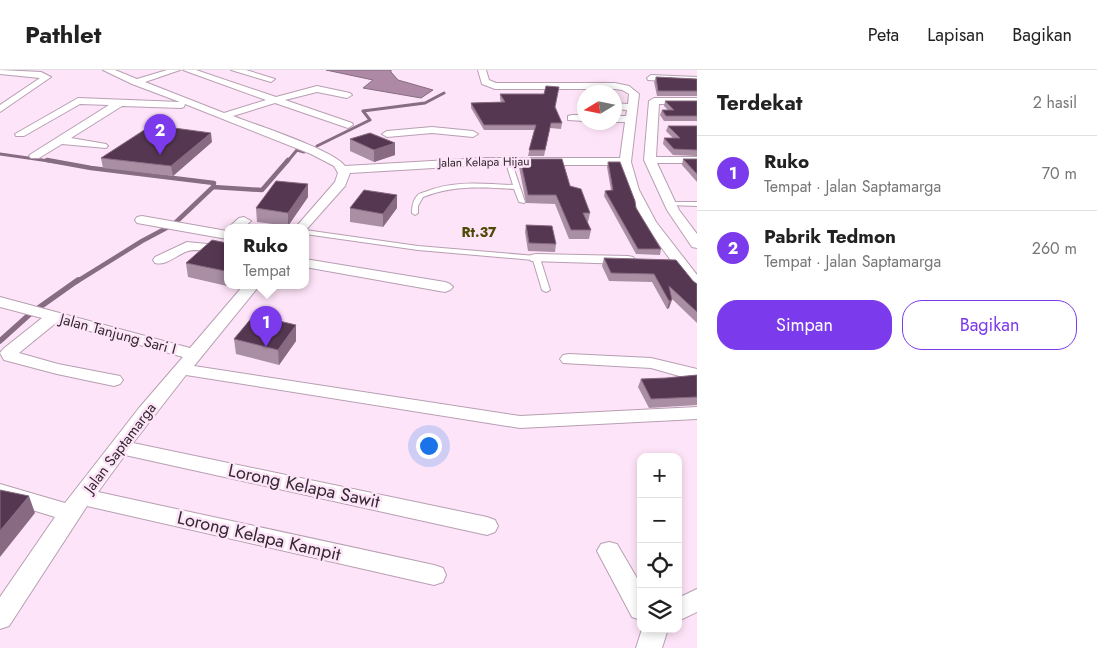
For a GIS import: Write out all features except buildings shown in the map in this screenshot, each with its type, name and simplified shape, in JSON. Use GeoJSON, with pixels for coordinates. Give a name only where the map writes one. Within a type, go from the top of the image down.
{"type":"FeatureCollection","features":[{"type":"Feature","properties":{"kind":"street"},"geometry":{"type":"LineString","coordinates":[[107,70],[315,152],[338,164],[344,170],[341,183],[305,224]]}},
{"type":"Feature","properties":{"kind":"street"},"geometry":{"type":"LineString","coordinates":[[135,82],[176,70]]}},
{"type":"Feature","properties":{"kind":"street"},"geometry":{"type":"LineString","coordinates":[[187,70],[348,125]]}},
{"type":"Feature","properties":{"kind":"street"},"geometry":{"type":"LineString","coordinates":[[235,70],[271,79]]}},
{"type":"Feature","properties":{"kind":"street"},"geometry":{"type":"LineString","coordinates":[[482,70],[485,82],[495,86],[622,86],[634,94],[626,162],[633,190],[650,222],[697,284]]}},
{"type":"Feature","properties":{"kind":"street"},"geometry":{"type":"LineString","coordinates":[[0,72],[47,76],[24,94],[0,109]]}},
{"type":"Feature","properties":{"kind":"street"},"geometry":{"type":"LineString","coordinates":[[651,78],[697,80]]}},
{"type":"Feature","properties":{"kind":"street"},"geometry":{"type":"LineString","coordinates":[[223,116],[311,89],[348,95]]}},
{"type":"Feature","properties":{"kind":"street"},"geometry":{"type":"LineString","coordinates":[[8,93],[24,94]]}},
{"type":"Feature","properties":{"kind":"street"},"geometry":{"type":"LineString","coordinates":[[20,134],[78,101],[196,105]]}},
{"type":"Feature","properties":{"kind":"street"},"geometry":{"type":"LineString","coordinates":[[695,238],[670,204],[650,160],[657,126],[654,101],[697,101]]}},
{"type":"Feature","properties":{"kind":"street"},"geometry":{"type":"LineString","coordinates":[[36,156],[121,102]]}},
{"type":"Feature","properties":{"kind":"street"},"geometry":{"type":"LineString","coordinates":[[622,106],[632,107]]}},
{"type":"Feature","properties":{"kind":"street"},"geometry":{"type":"LineString","coordinates":[[56,113],[96,118]]}},
{"type":"Feature","properties":{"kind":"street"},"geometry":{"type":"LineString","coordinates":[[572,118],[577,118]]}},
{"type":"Feature","properties":{"kind":"street"},"geometry":{"type":"LineString","coordinates":[[622,118],[632,119]]}},
{"type":"Feature","properties":{"kind":"street"},"geometry":{"type":"LineString","coordinates":[[465,124],[473,134]]}},
{"type":"Feature","properties":{"kind":"street"},"geometry":{"type":"LineString","coordinates":[[387,134],[432,130],[473,134]]}},
{"type":"Feature","properties":{"kind":"street"},"geometry":{"type":"LineString","coordinates":[[455,162],[473,134]]}},
{"type":"Feature","properties":{"kind":"street"},"geometry":{"type":"LineString","coordinates":[[60,140],[102,146]]}},
{"type":"Feature","properties":{"kind":"street","name":"Jalan Kelapa Hijau"},"geometry":{"type":"LineString","coordinates":[[344,170],[403,164],[508,160],[626,162]]}},
{"type":"Feature","properties":{"kind":"street"},"geometry":{"type":"LineString","coordinates":[[650,160],[697,160]]}},
{"type":"Feature","properties":{"kind":"street"},"geometry":{"type":"LineString","coordinates":[[142,220],[170,227],[224,236]]}},
{"type":"Feature","properties":{"kind":"street"},"geometry":{"type":"LineString","coordinates":[[160,260],[188,246],[222,249]]}},
{"type":"Feature","properties":{"kind":"street"},"geometry":{"type":"LineString","coordinates":[[536,258],[640,261]]}},
{"type":"Feature","properties":{"kind":"street"},"geometry":{"type":"LineString","coordinates":[[660,261],[679,262]]}},
{"type":"Feature","properties":{"kind":"street"},"geometry":{"type":"LineString","coordinates":[[309,265],[445,287]]}},
{"type":"Feature","properties":{"kind":"street","name":"Jalan Saptamarga"},"geometry":{"type":"LineString","coordinates":[[0,618],[77,505],[120,446],[180,369],[248,289]]}},
{"type":"Feature","properties":{"kind":"street","name":"Jalan Tanjung Sari I"},"geometry":{"type":"LineString","coordinates":[[0,302],[193,354]]}},
{"type":"Feature","properties":{"kind":"street"},"geometry":{"type":"LineString","coordinates":[[48,316],[9,353],[10,356],[57,369],[114,380]]}},
{"type":"Feature","properties":{"kind":"street"},"geometry":{"type":"LineString","coordinates":[[569,359],[651,363],[697,375]]}},
{"type":"Feature","properties":{"kind":"street"},"geometry":{"type":"LineString","coordinates":[[180,369],[520,422],[697,413]]}},
{"type":"Feature","properties":{"kind":"street","name":"Lorong Kelapa Sawit"},"geometry":{"type":"LineString","coordinates":[[120,446],[487,526]]}},
{"type":"Feature","properties":{"kind":"street","name":"Lorong Kelapa Kampit"},"geometry":{"type":"LineString","coordinates":[[0,492],[77,505],[434,575]]}},
{"type":"Feature","properties":{"kind":"street"},"geometry":{"type":"LineString","coordinates":[[609,550],[637,602]]}},
{"type":"Feature","properties":{"kind":"street"},"geometry":{"type":"LineString","coordinates":[[682,608],[697,600]]}},
{"type":"Feature","properties":{"kind":"lane"},"geometry":{"type":"LineString","coordinates":[[508,160],[522,202]]}},
{"type":"Feature","properties":{"kind":"lane"},"geometry":{"type":"LineString","coordinates":[[415,213],[415,206],[420,196],[444,187],[516,187]]}},
{"type":"Feature","properties":{"kind":"lane"},"geometry":{"type":"LineString","coordinates":[[670,204],[697,204]]}},
{"type":"Feature","properties":{"kind":"lane"},"geometry":{"type":"LineString","coordinates":[[309,233],[418,248],[536,258],[546,290]]}},
{"type":"Feature","properties":{"kind":"shaded area"},"geometry":{"type":"Polygon","coordinates":[[[326,70],[391,70],[398,80],[433,90],[421,98],[363,88],[373,80],[326,70]]]}},
{"type":"Feature","properties":{"kind":"waterway"},"geometry":{"type":"LineString","coordinates":[[317,146],[370,120],[363,111],[425,103],[444,93]]}},
{"type":"Feature","properties":{"kind":"waterway"},"geometry":{"type":"LineString","coordinates":[[287,162],[297,150],[304,152]]}},
{"type":"Feature","properties":{"kind":"waterway"},"geometry":{"type":"LineString","coordinates":[[0,154],[56,162]]}},
{"type":"Feature","properties":{"kind":"waterway"},"geometry":{"type":"LineString","coordinates":[[47,160],[91,168],[214,183],[213,187]]}},
{"type":"Feature","properties":{"kind":"waterway"},"geometry":{"type":"LineString","coordinates":[[213,187],[262,190],[288,160]]}},
{"type":"Feature","properties":{"kind":"waterway"},"geometry":{"type":"LineString","coordinates":[[76,282],[142,241],[174,224],[213,187]]}},
{"type":"Feature","properties":{"kind":"waterway"},"geometry":{"type":"LineString","coordinates":[[0,341],[30,314],[78,280]]}},
{"type":"Feature","properties":{"kind":"place","name":"Pabrik Tedmon"},"geometry":{"type":"Point","coordinates":[160,155]}},
{"type":"Feature","properties":{"kind":"place","name":"Ruko"},"geometry":{"type":"Point","coordinates":[266,347]}},
{"type":"Feature","properties":{"kind":"district","name":"Rt.37"},"geometry":{"type":"Point","coordinates":[479,232]}}]}
